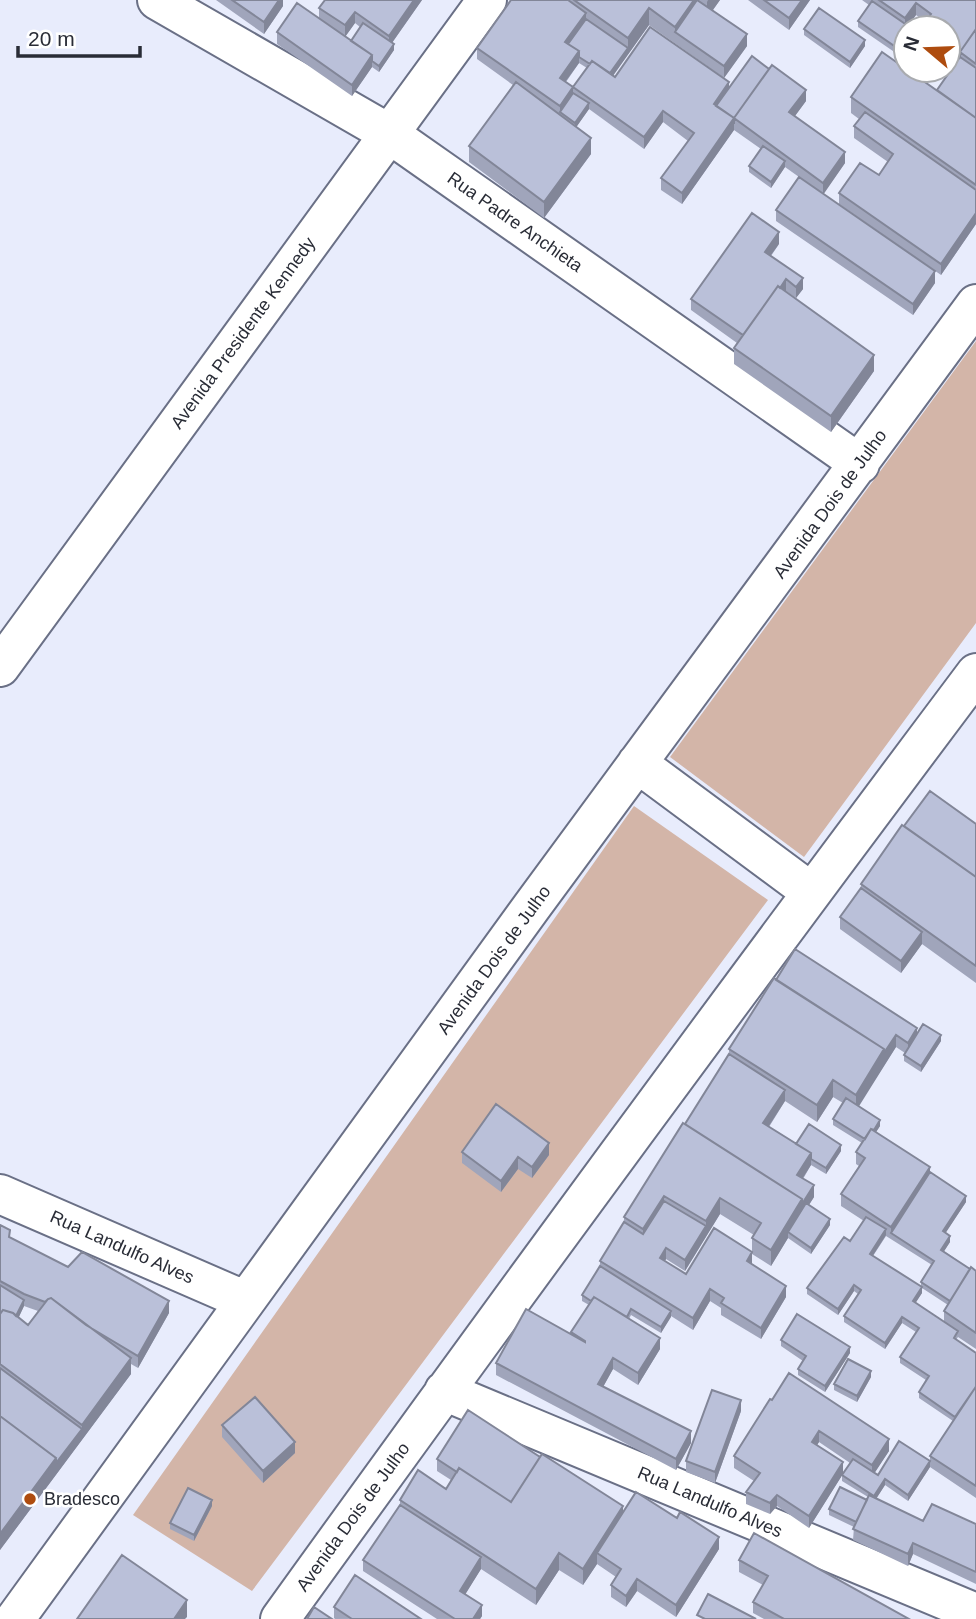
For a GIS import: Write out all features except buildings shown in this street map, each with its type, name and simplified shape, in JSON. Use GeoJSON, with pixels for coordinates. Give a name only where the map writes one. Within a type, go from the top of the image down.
{"type":"FeatureCollection","features":[{"type":"Feature","properties":{"kind":"street","name":"Rua Padre Anchieta"},"geometry":{"type":"LineString","coordinates":[[157,0],[388,133],[860,464]]}},
{"type":"Feature","properties":{"kind":"street","name":"Avenida Presidente Kennedy"},"geometry":{"type":"LineString","coordinates":[[0,667],[486,0]]}},
{"type":"Feature","properties":{"kind":"street","name":"Avenida Dois de Julho"},"geometry":{"type":"LineString","coordinates":[[15,1619],[244,1300],[976,304]]}},
{"type":"Feature","properties":{"kind":"street","name":"Avenida Dois de Julho"},"geometry":{"type":"LineString","coordinates":[[279,1619],[811,892],[976,673]]}},
{"type":"Feature","properties":{"kind":"street"},"geometry":{"type":"LineString","coordinates":[[637,764],[811,892]]}},
{"type":"Feature","properties":{"kind":"street","name":"Rua Landulfo Alves"},"geometry":{"type":"LineString","coordinates":[[0,1194],[244,1300]]}},
{"type":"Feature","properties":{"kind":"street","name":"Rua Landulfo Alves"},"geometry":{"type":"LineString","coordinates":[[444,1391],[976,1613]]}},
{"type":"Feature","properties":{"kind":"shaded area"},"geometry":{"type":"Polygon","coordinates":[[[976,341],[976,623],[804,857],[670,757],[976,341]]]}},
{"type":"Feature","properties":{"kind":"shaded area"},"geometry":{"type":"Polygon","coordinates":[[[634,806],[768,900],[252,1591],[133,1515],[634,806]]]}},
{"type":"Feature","properties":{"kind":"place","name":"Bradesco"},"geometry":{"type":"Point","coordinates":[30,1499]}}]}
